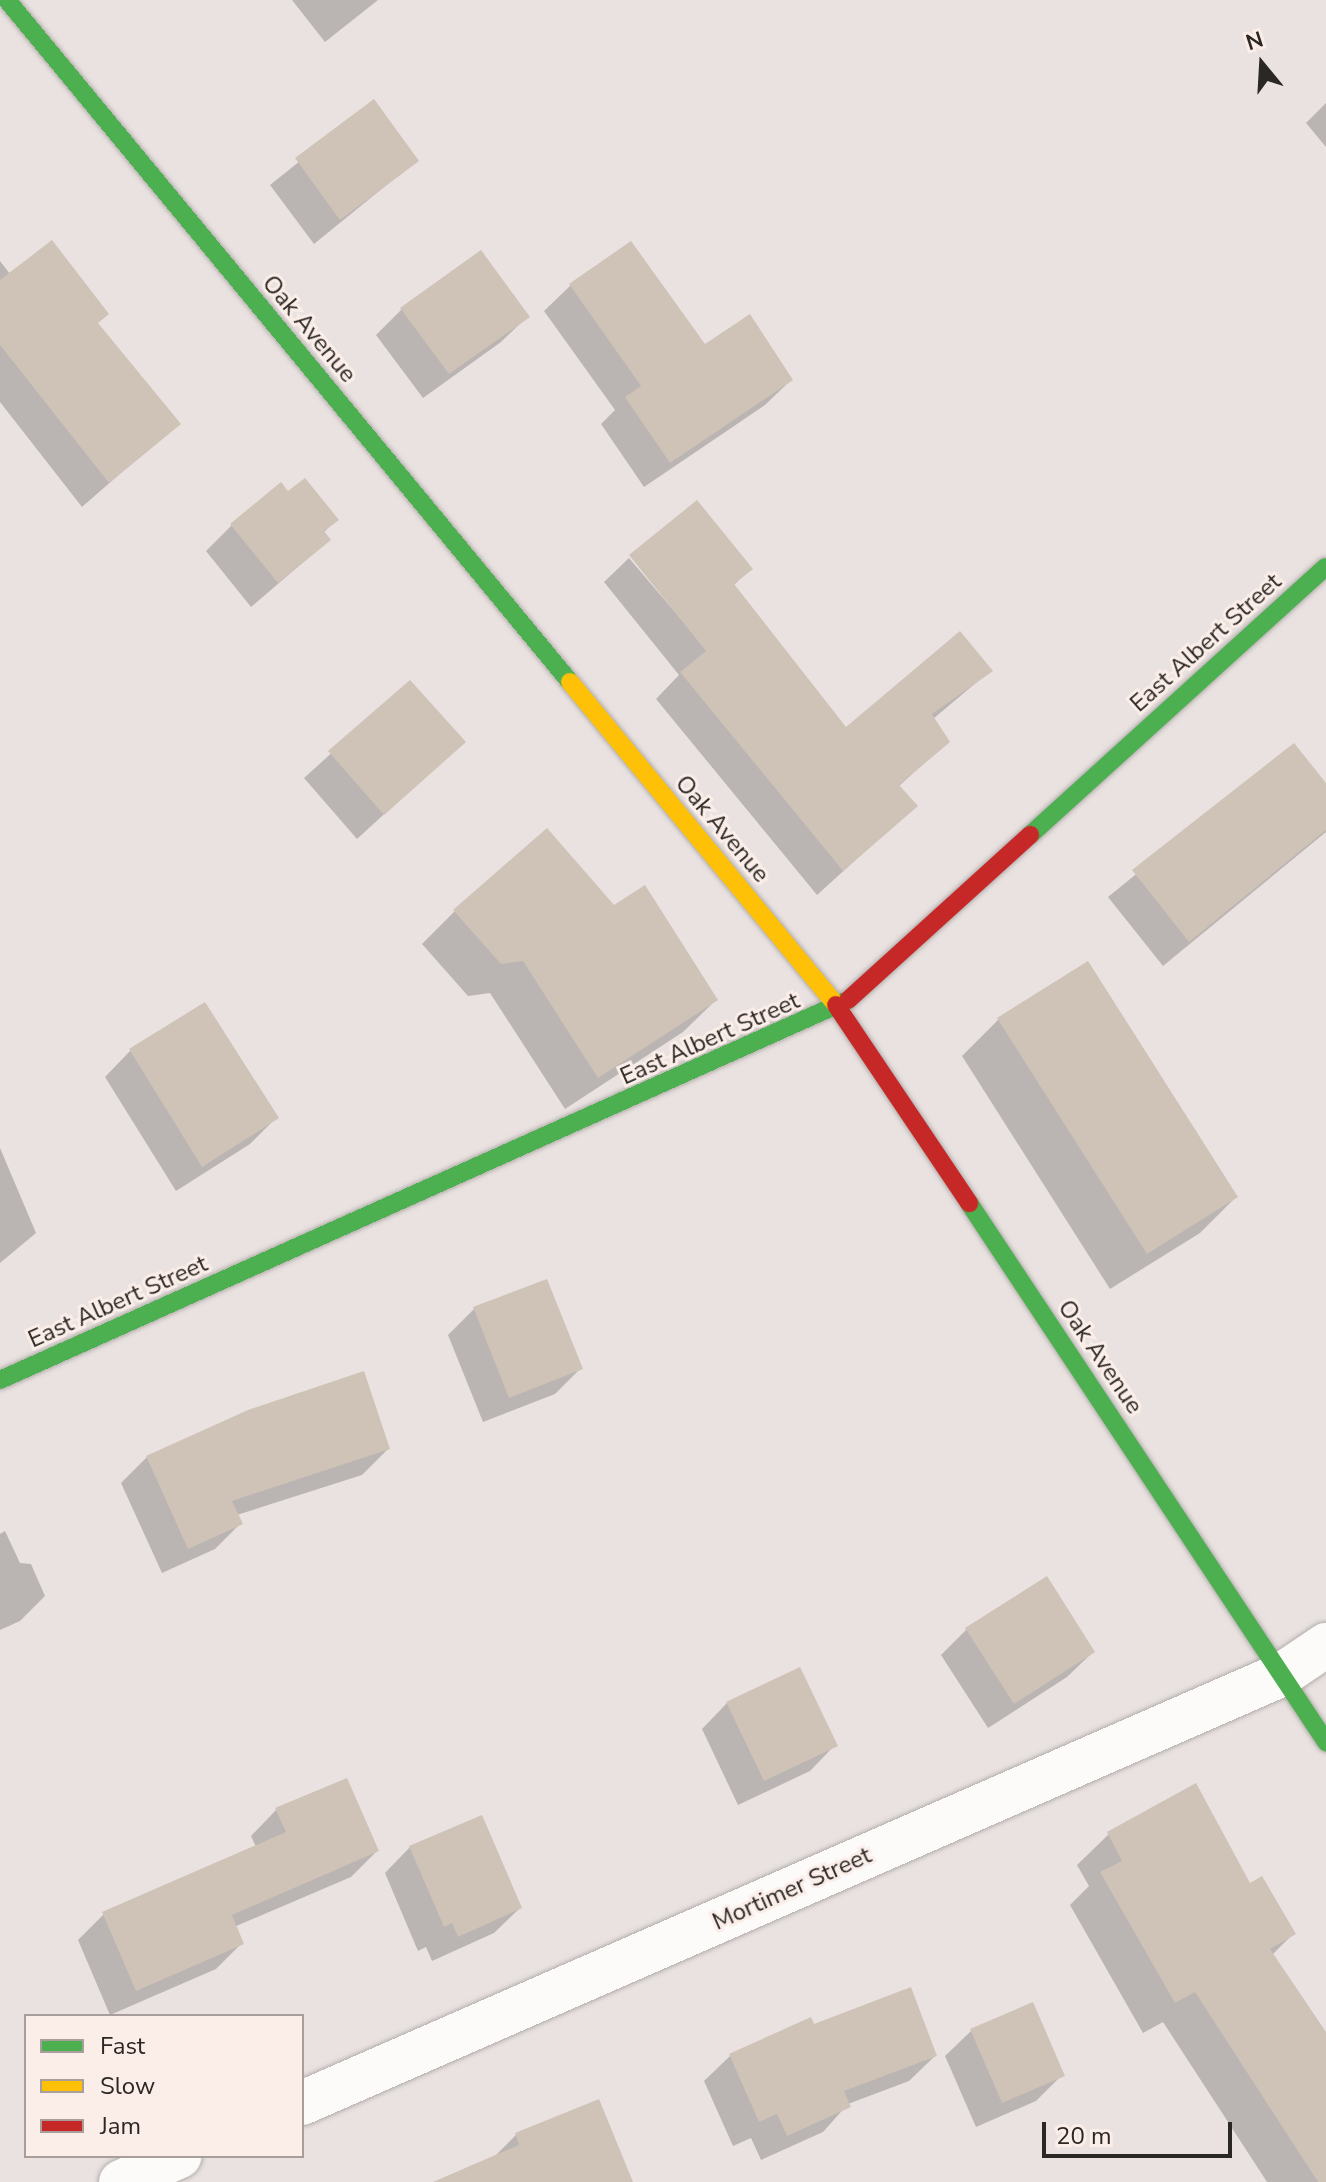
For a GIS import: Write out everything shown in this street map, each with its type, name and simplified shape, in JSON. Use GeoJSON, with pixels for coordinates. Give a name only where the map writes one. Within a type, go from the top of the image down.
{"type":"FeatureCollection","features":[{"type":"Feature","properties":{"kind":"street","name":"Oak Avenue"},"geometry":{"type":"LineString","coordinates":[[7,0],[839,1008],[1326,1742]]}},
{"type":"Feature","properties":{"kind":"street","name":"East Albert Street"},"geometry":{"type":"LineString","coordinates":[[0,1380],[839,1008],[1326,567]]}},
{"type":"Feature","properties":{"kind":"street","name":"Mortimer Street"},"geometry":{"type":"LineString","coordinates":[[304,2102],[1283,1674],[1326,1645]]}},
{"type":"Feature","properties":{"kind":"street"},"geometry":{"type":"LineString","coordinates":[[121,2182],[175,2158]]}},
{"type":"Feature","properties":{"kind":"building"},"geometry":{"type":"Polygon","coordinates":[[[374,99],[419,161],[340,220],[295,158],[374,99]]]}},
{"type":"Feature","properties":{"kind":"building"},"geometry":{"type":"Polygon","coordinates":[[[52,240],[109,314],[98,323],[181,424],[109,483],[0,345],[0,280],[52,240]]]}},
{"type":"Feature","properties":{"kind":"building"},"geometry":{"type":"Polygon","coordinates":[[[631,241],[705,344],[750,314],[793,380],[670,463],[625,397],[641,386],[569,284],[631,241]]]}},
{"type":"Feature","properties":{"kind":"building"},"geometry":{"type":"Polygon","coordinates":[[[481,250],[530,317],[449,374],[400,308],[481,250]]]}},
{"type":"Feature","properties":{"kind":"building"},"geometry":{"type":"Polygon","coordinates":[[[305,478],[339,520],[324,531],[331,540],[278,583],[230,524],[281,482],[288,491],[305,478]]]}},
{"type":"Feature","properties":{"kind":"building"},"geometry":{"type":"Polygon","coordinates":[[[697,500],[753,569],[734,584],[846,727],[960,631],[993,671],[932,714],[950,742],[899,785],[918,806],[843,871],[680,672],[706,651],[629,555],[697,500]]]}},
{"type":"Feature","properties":{"kind":"building"},"geometry":{"type":"Polygon","coordinates":[[[410,680],[466,742],[384,815],[328,751],[410,680]]]}},
{"type":"Feature","properties":{"kind":"building"},"geometry":{"type":"Polygon","coordinates":[[[1294,743],[1326,783],[1326,830],[1189,942],[1132,870],[1294,743]]]}},
{"type":"Feature","properties":{"kind":"building"},"geometry":{"type":"Polygon","coordinates":[[[547,828],[614,905],[645,885],[718,1000],[598,1078],[523,961],[501,964],[453,910],[547,828]]]}},
{"type":"Feature","properties":{"kind":"building"},"geometry":{"type":"Polygon","coordinates":[[[1088,961],[1238,1197],[1147,1254],[997,1018],[1088,961]]]}},
{"type":"Feature","properties":{"kind":"building"},"geometry":{"type":"Polygon","coordinates":[[[205,1002],[279,1118],[202,1167],[129,1049],[205,1002]]]}},
{"type":"Feature","properties":{"kind":"building"},"geometry":{"type":"Polygon","coordinates":[[[547,1279],[583,1369],[509,1398],[473,1307],[547,1279]]]}},
{"type":"Feature","properties":{"kind":"building"},"geometry":{"type":"Polygon","coordinates":[[[364,1371],[390,1449],[232,1501],[243,1524],[188,1549],[146,1456],[248,1410],[364,1371]]]}},
{"type":"Feature","properties":{"kind":"building"},"geometry":{"type":"Polygon","coordinates":[[[1047,1576],[1095,1652],[1014,1704],[965,1628],[1047,1576]]]}},
{"type":"Feature","properties":{"kind":"building"},"geometry":{"type":"Polygon","coordinates":[[[800,1667],[838,1746],[764,1781],[726,1702],[800,1667]]]}},
{"type":"Feature","properties":{"kind":"building"},"geometry":{"type":"Polygon","coordinates":[[[347,1778],[379,1851],[232,1915],[244,1944],[136,1991],[102,1912],[286,1832],[275,1808],[347,1778]]]}},
{"type":"Feature","properties":{"kind":"building"},"geometry":{"type":"Polygon","coordinates":[[[1196,1783],[1250,1883],[1262,1876],[1296,1934],[1270,1949],[1326,2032],[1326,2182],[1318,2182],[1195,1992],[1175,2003],[1100,1872],[1122,1861],[1107,1832],[1196,1783]]]}},
{"type":"Feature","properties":{"kind":"building"},"geometry":{"type":"Polygon","coordinates":[[[482,1815],[522,1908],[458,1937],[452,1923],[444,1927],[409,1846],[482,1815]]]}},
{"type":"Feature","properties":{"kind":"building"},"geometry":{"type":"Polygon","coordinates":[[[911,1987],[937,2056],[844,2091],[851,2107],[787,2136],[777,2114],[759,2122],[729,2054],[811,2017],[814,2024],[911,1987]]]}},
{"type":"Feature","properties":{"kind":"building"},"geometry":{"type":"Polygon","coordinates":[[[1033,2002],[1065,2076],[1002,2103],[970,2029],[1033,2002]]]}},
{"type":"Feature","properties":{"kind":"building"},"geometry":{"type":"Polygon","coordinates":[[[599,2099],[633,2182],[433,2182],[519,2145],[515,2133],[599,2099]]]}},
{"type":"Feature","properties":{"kind":"traffic: fast"},"geometry":{"type":"LineString","coordinates":[[7,0],[570,682]]}},
{"type":"Feature","properties":{"kind":"traffic: fast"},"geometry":{"type":"LineString","coordinates":[[1030,835],[1326,567]]}},
{"type":"Feature","properties":{"kind":"traffic: fast"},"geometry":{"type":"LineString","coordinates":[[0,1380],[848,1000]]}},
{"type":"Feature","properties":{"kind":"traffic: fast"},"geometry":{"type":"LineString","coordinates":[[969,1203],[1326,1742]]}},
{"type":"Feature","properties":{"kind":"traffic: slow"},"geometry":{"type":"LineString","coordinates":[[570,682],[836,1005]]}},
{"type":"Feature","properties":{"kind":"traffic: jam"},"geometry":{"type":"LineString","coordinates":[[848,1000],[1030,835]]}},
{"type":"Feature","properties":{"kind":"traffic: jam"},"geometry":{"type":"LineString","coordinates":[[836,1005],[969,1203]]}}]}
